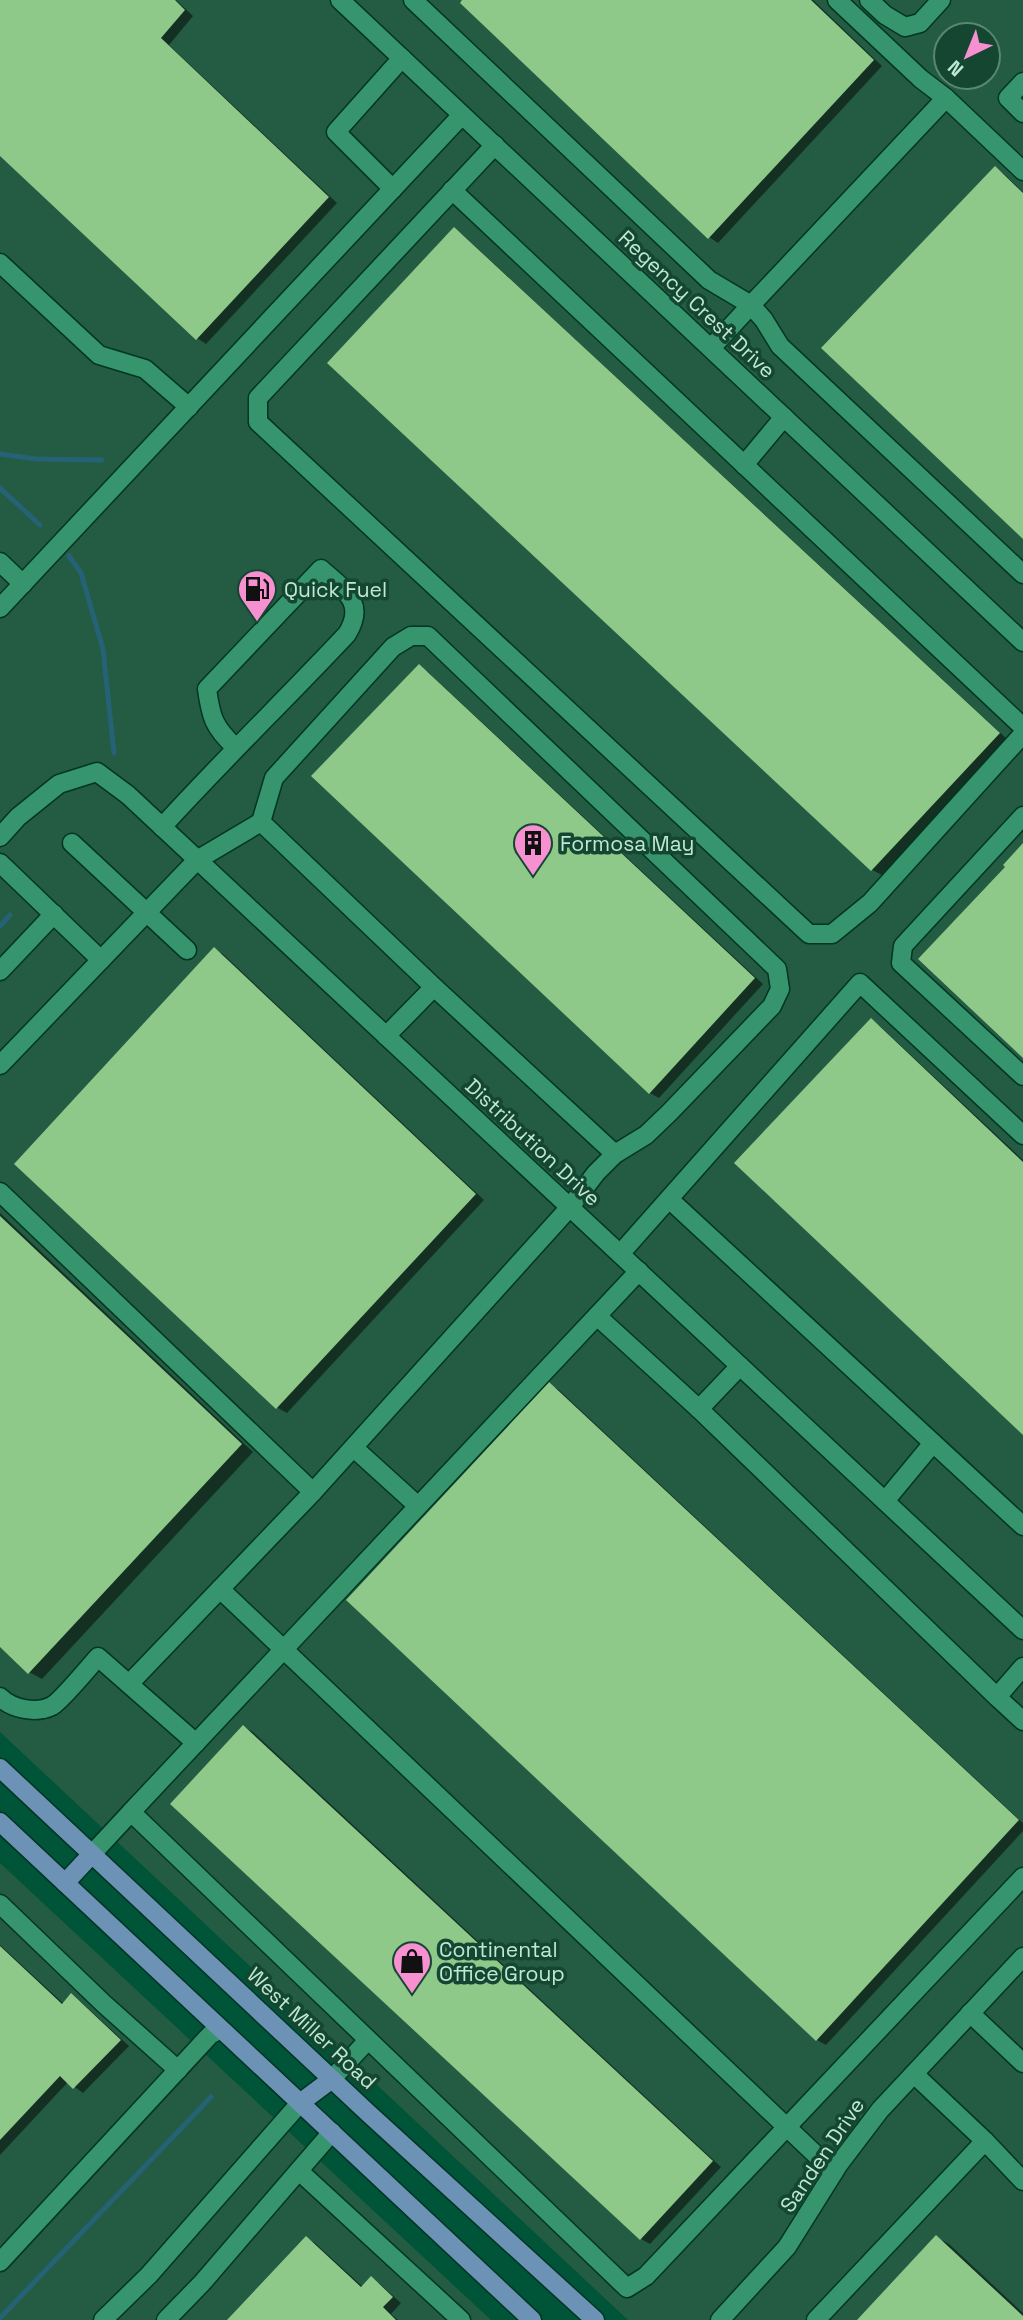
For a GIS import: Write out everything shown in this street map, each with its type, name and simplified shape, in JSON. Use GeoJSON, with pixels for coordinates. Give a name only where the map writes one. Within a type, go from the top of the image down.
{"type":"FeatureCollection","features":[{"type":"Feature","properties":{"kind":"main road","name":"West Miller Road"},"geometry":{"type":"LineString","coordinates":[[0,1768],[332,2079],[595,2320]]}},
{"type":"Feature","properties":{"kind":"main road"},"geometry":{"type":"LineString","coordinates":[[0,1822],[532,2320]]}},
{"type":"Feature","properties":{"kind":"main road"},"geometry":{"type":"LineString","coordinates":[[65,1883],[92,1854]]}},
{"type":"Feature","properties":{"kind":"main road"},"geometry":{"type":"LineString","coordinates":[[300,2102],[332,2079]]}},
{"type":"Feature","properties":{"kind":"street","name":"Regency Crest Drive"},"geometry":{"type":"LineString","coordinates":[[340,0],[1023,642]]}},
{"type":"Feature","properties":{"kind":"street"},"geometry":{"type":"LineString","coordinates":[[413,0],[709,280],[751,305],[780,346],[1023,574]]}},
{"type":"Feature","properties":{"kind":"street"},"geometry":{"type":"LineString","coordinates":[[836,0],[1023,170]]}},
{"type":"Feature","properties":{"kind":"street"},"geometry":{"type":"LineString","coordinates":[[869,0],[885,15],[905,27],[920,23],[941,0]]}},
{"type":"Feature","properties":{"kind":"street"},"geometry":{"type":"LineString","coordinates":[[393,189],[336,132],[402,58]]}},
{"type":"Feature","properties":{"kind":"street"},"geometry":{"type":"LineString","coordinates":[[1023,82],[1008,98],[1023,113]]}},
{"type":"Feature","properties":{"kind":"street"},"geometry":{"type":"LineString","coordinates":[[711,348],[946,98]]}},
{"type":"Feature","properties":{"kind":"street"},"geometry":{"type":"LineString","coordinates":[[0,608],[462,115]]}},
{"type":"Feature","properties":{"kind":"street"},"geometry":{"type":"LineString","coordinates":[[495,145],[258,398],[258,422],[809,934],[832,933],[870,903],[1023,734]]}},
{"type":"Feature","properties":{"kind":"street"},"geometry":{"type":"LineString","coordinates":[[452,190],[1023,727]]}},
{"type":"Feature","properties":{"kind":"street"},"geometry":{"type":"LineString","coordinates":[[0,263],[99,355],[145,369],[189,407]]}},
{"type":"Feature","properties":{"kind":"street"},"geometry":{"type":"LineString","coordinates":[[744,465],[785,417]]}},
{"type":"Feature","properties":{"kind":"street"},"geometry":{"type":"LineString","coordinates":[[0,562],[23,584]]}},
{"type":"Feature","properties":{"kind":"street"},"geometry":{"type":"LineString","coordinates":[[162,827],[353,625],[355,605],[321,569],[207,689],[215,726],[235,747]]}},
{"type":"Feature","properties":{"kind":"street"},"geometry":{"type":"LineString","coordinates":[[0,1065],[197,860],[261,822],[274,778],[393,647],[411,636],[428,636],[777,969],[780,989],[772,1006],[662,1121],[646,1135],[615,1154],[596,1173],[570,1207],[354,1448],[129,1684]]}},
{"type":"Feature","properties":{"kind":"street","name":"Distribution Drive"},"geometry":{"type":"LineString","coordinates":[[0,836],[18,817],[59,784],[97,772],[128,795],[1023,1630]]}},
{"type":"Feature","properties":{"kind":"street"},"geometry":{"type":"LineString","coordinates":[[1023,816],[903,946],[901,963],[1023,1076]]}},
{"type":"Feature","properties":{"kind":"street"},"geometry":{"type":"LineString","coordinates":[[261,822],[434,988],[615,1154]]}},
{"type":"Feature","properties":{"kind":"street"},"geometry":{"type":"LineString","coordinates":[[72,843],[187,950]]}},
{"type":"Feature","properties":{"kind":"street"},"geometry":{"type":"LineString","coordinates":[[0,863],[101,960]]}},
{"type":"Feature","properties":{"kind":"street"},"geometry":{"type":"LineString","coordinates":[[0,971],[54,914]]}},
{"type":"Feature","properties":{"kind":"street"},"geometry":{"type":"LineString","coordinates":[[620,1254],[860,983],[1023,1135]]}},
{"type":"Feature","properties":{"kind":"street"},"geometry":{"type":"LineString","coordinates":[[386,1036],[434,988]]}},
{"type":"Feature","properties":{"kind":"street"},"geometry":{"type":"LineString","coordinates":[[0,1192],[313,1492]]}},
{"type":"Feature","properties":{"kind":"street"},"geometry":{"type":"LineString","coordinates":[[669,1199],[1023,1526]]}},
{"type":"Feature","properties":{"kind":"street"},"geometry":{"type":"LineString","coordinates":[[92,1854],[639,1271]]}},
{"type":"Feature","properties":{"kind":"street"},"geometry":{"type":"LineString","coordinates":[[597,1315],[699,1409],[1023,1721]]}},
{"type":"Feature","properties":{"kind":"street"},"geometry":{"type":"LineString","coordinates":[[699,1409],[740,1366]]}},
{"type":"Feature","properties":{"kind":"street"},"geometry":{"type":"LineString","coordinates":[[884,1501],[933,1443]]}},
{"type":"Feature","properties":{"kind":"street"},"geometry":{"type":"LineString","coordinates":[[354,1448],[418,1506]]}},
{"type":"Feature","properties":{"kind":"street"},"geometry":{"type":"LineString","coordinates":[[220,1589],[834,2172]]}},
{"type":"Feature","properties":{"kind":"street"},"geometry":{"type":"LineString","coordinates":[[0,1698],[24,1710],[51,1706],[98,1657],[196,1742]]}},
{"type":"Feature","properties":{"kind":"street"},"geometry":{"type":"LineString","coordinates":[[997,1697],[1023,1667]]}},
{"type":"Feature","properties":{"kind":"street"},"geometry":{"type":"LineString","coordinates":[[131,1812],[627,2288],[646,2276],[1023,1877]]}},
{"type":"Feature","properties":{"kind":"street"},"geometry":{"type":"LineString","coordinates":[[0,1904],[104,2004],[178,2070]]}},
{"type":"Feature","properties":{"kind":"street","name":"Sanden Drive"},"geometry":{"type":"LineString","coordinates":[[720,2320],[787,2248],[834,2172],[880,2110],[1023,1957]]}},
{"type":"Feature","properties":{"kind":"street"},"geometry":{"type":"LineString","coordinates":[[970,2013],[1023,2063]]}},
{"type":"Feature","properties":{"kind":"street"},"geometry":{"type":"LineString","coordinates":[[0,2262],[210,2035],[220,2029]]}},
{"type":"Feature","properties":{"kind":"street"},"geometry":{"type":"LineString","coordinates":[[332,2079],[368,2040]]}},
{"type":"Feature","properties":{"kind":"street"},"geometry":{"type":"LineString","coordinates":[[914,2074],[1023,2181]]}},
{"type":"Feature","properties":{"kind":"street"},"geometry":{"type":"LineString","coordinates":[[103,2320],[149,2274],[300,2102]]}},
{"type":"Feature","properties":{"kind":"street"},"geometry":{"type":"LineString","coordinates":[[166,2320],[202,2283],[332,2132]]}},
{"type":"Feature","properties":{"kind":"street"},"geometry":{"type":"LineString","coordinates":[[816,2320],[985,2141]]}},
{"type":"Feature","properties":{"kind":"street"},"geometry":{"type":"LineString","coordinates":[[299,2171],[461,2320]]}},
{"type":"Feature","properties":{"kind":"shaded area"},"geometry":{"type":"Polygon","coordinates":[[[0,0],[1023,0],[1023,2320],[628,2320],[0,1732],[0,0]]]}},
{"type":"Feature","properties":{"kind":"shaded area"},"geometry":{"type":"Polygon","coordinates":[[[0,1863],[491,2320],[0,2320],[0,1863]]]}},
{"type":"Feature","properties":{"kind":"building"},"geometry":{"type":"Polygon","coordinates":[[[0,0],[175,0],[185,10],[161,38],[329,197],[196,340],[0,156],[0,0]]]}},
{"type":"Feature","properties":{"kind":"building"},"geometry":{"type":"Polygon","coordinates":[[[462,0],[811,0],[874,60],[708,239],[460,3],[462,0]]]}},
{"type":"Feature","properties":{"kind":"building"},"geometry":{"type":"Polygon","coordinates":[[[995,166],[1023,193],[1023,539],[821,348],[995,166]]]}},
{"type":"Feature","properties":{"kind":"building"},"geometry":{"type":"Polygon","coordinates":[[[454,227],[1000,733],[871,871],[327,363],[454,227]]]}},
{"type":"Feature","properties":{"kind":"building","name":"Formosa May"},"geometry":{"type":"Polygon","coordinates":[[[419,664],[755,978],[649,1094],[311,776],[419,664]]]}},
{"type":"Feature","properties":{"kind":"building"},"geometry":{"type":"Polygon","coordinates":[[[1023,843],[1023,1058],[918,959],[1005,867],[1003,865],[1023,843]]]}},
{"type":"Feature","properties":{"kind":"building"},"geometry":{"type":"Polygon","coordinates":[[[214,947],[476,1194],[276,1409],[14,1164],[214,947]]]}},
{"type":"Feature","properties":{"kind":"building"},"geometry":{"type":"Polygon","coordinates":[[[871,1018],[1023,1162],[1023,1435],[734,1163],[871,1018]]]}},
{"type":"Feature","properties":{"kind":"building"},"geometry":{"type":"Polygon","coordinates":[[[0,1216],[242,1444],[28,1674],[0,1647],[0,1216]]]}},
{"type":"Feature","properties":{"kind":"building"},"geometry":{"type":"Polygon","coordinates":[[[549,1382],[1019,1820],[816,2041],[346,1600],[549,1382]]]}},
{"type":"Feature","properties":{"kind":"building"},"geometry":{"type":"Polygon","coordinates":[[[243,1725],[713,2161],[640,2240],[170,1804],[243,1725]]]}},
{"type":"Feature","properties":{"kind":"building"},"geometry":{"type":"Polygon","coordinates":[[[0,1946],[62,2004],[71,1993],[121,2040],[73,2089],[60,2076],[0,2140],[0,1946]]]}},
{"type":"Feature","properties":{"kind":"building"},"geometry":{"type":"Polygon","coordinates":[[[936,2235],[1023,2316],[1023,2320],[857,2320],[936,2235]]]}},
{"type":"Feature","properties":{"kind":"building"},"geometry":{"type":"Polygon","coordinates":[[[306,2236],[361,2287],[371,2276],[393,2297],[383,2307],[396,2320],[227,2320],[306,2236]]]}},
{"type":"Feature","properties":{"kind":"waterway"},"geometry":{"type":"LineString","coordinates":[[0,454],[37,459],[102,460]]}},
{"type":"Feature","properties":{"kind":"waterway"},"geometry":{"type":"LineString","coordinates":[[0,488],[40,525]]}},
{"type":"Feature","properties":{"kind":"waterway"},"geometry":{"type":"LineString","coordinates":[[69,556],[81,573],[103,649],[114,753]]}},
{"type":"Feature","properties":{"kind":"waterway"},"geometry":{"type":"LineString","coordinates":[[0,926],[10,915]]}},
{"type":"Feature","properties":{"kind":"waterway"},"geometry":{"type":"LineString","coordinates":[[0,2318],[211,2097]]}},
{"type":"Feature","properties":{"kind":"place","name":"Quick Fuel"},"geometry":{"type":"Point","coordinates":[257,623]}},
{"type":"Feature","properties":{"kind":"place","name":"Formosa May"},"geometry":{"type":"Point","coordinates":[533,877]}},
{"type":"Feature","properties":{"kind":"place","name":"Continental Office Group"},"geometry":{"type":"Point","coordinates":[412,1995]}}]}
